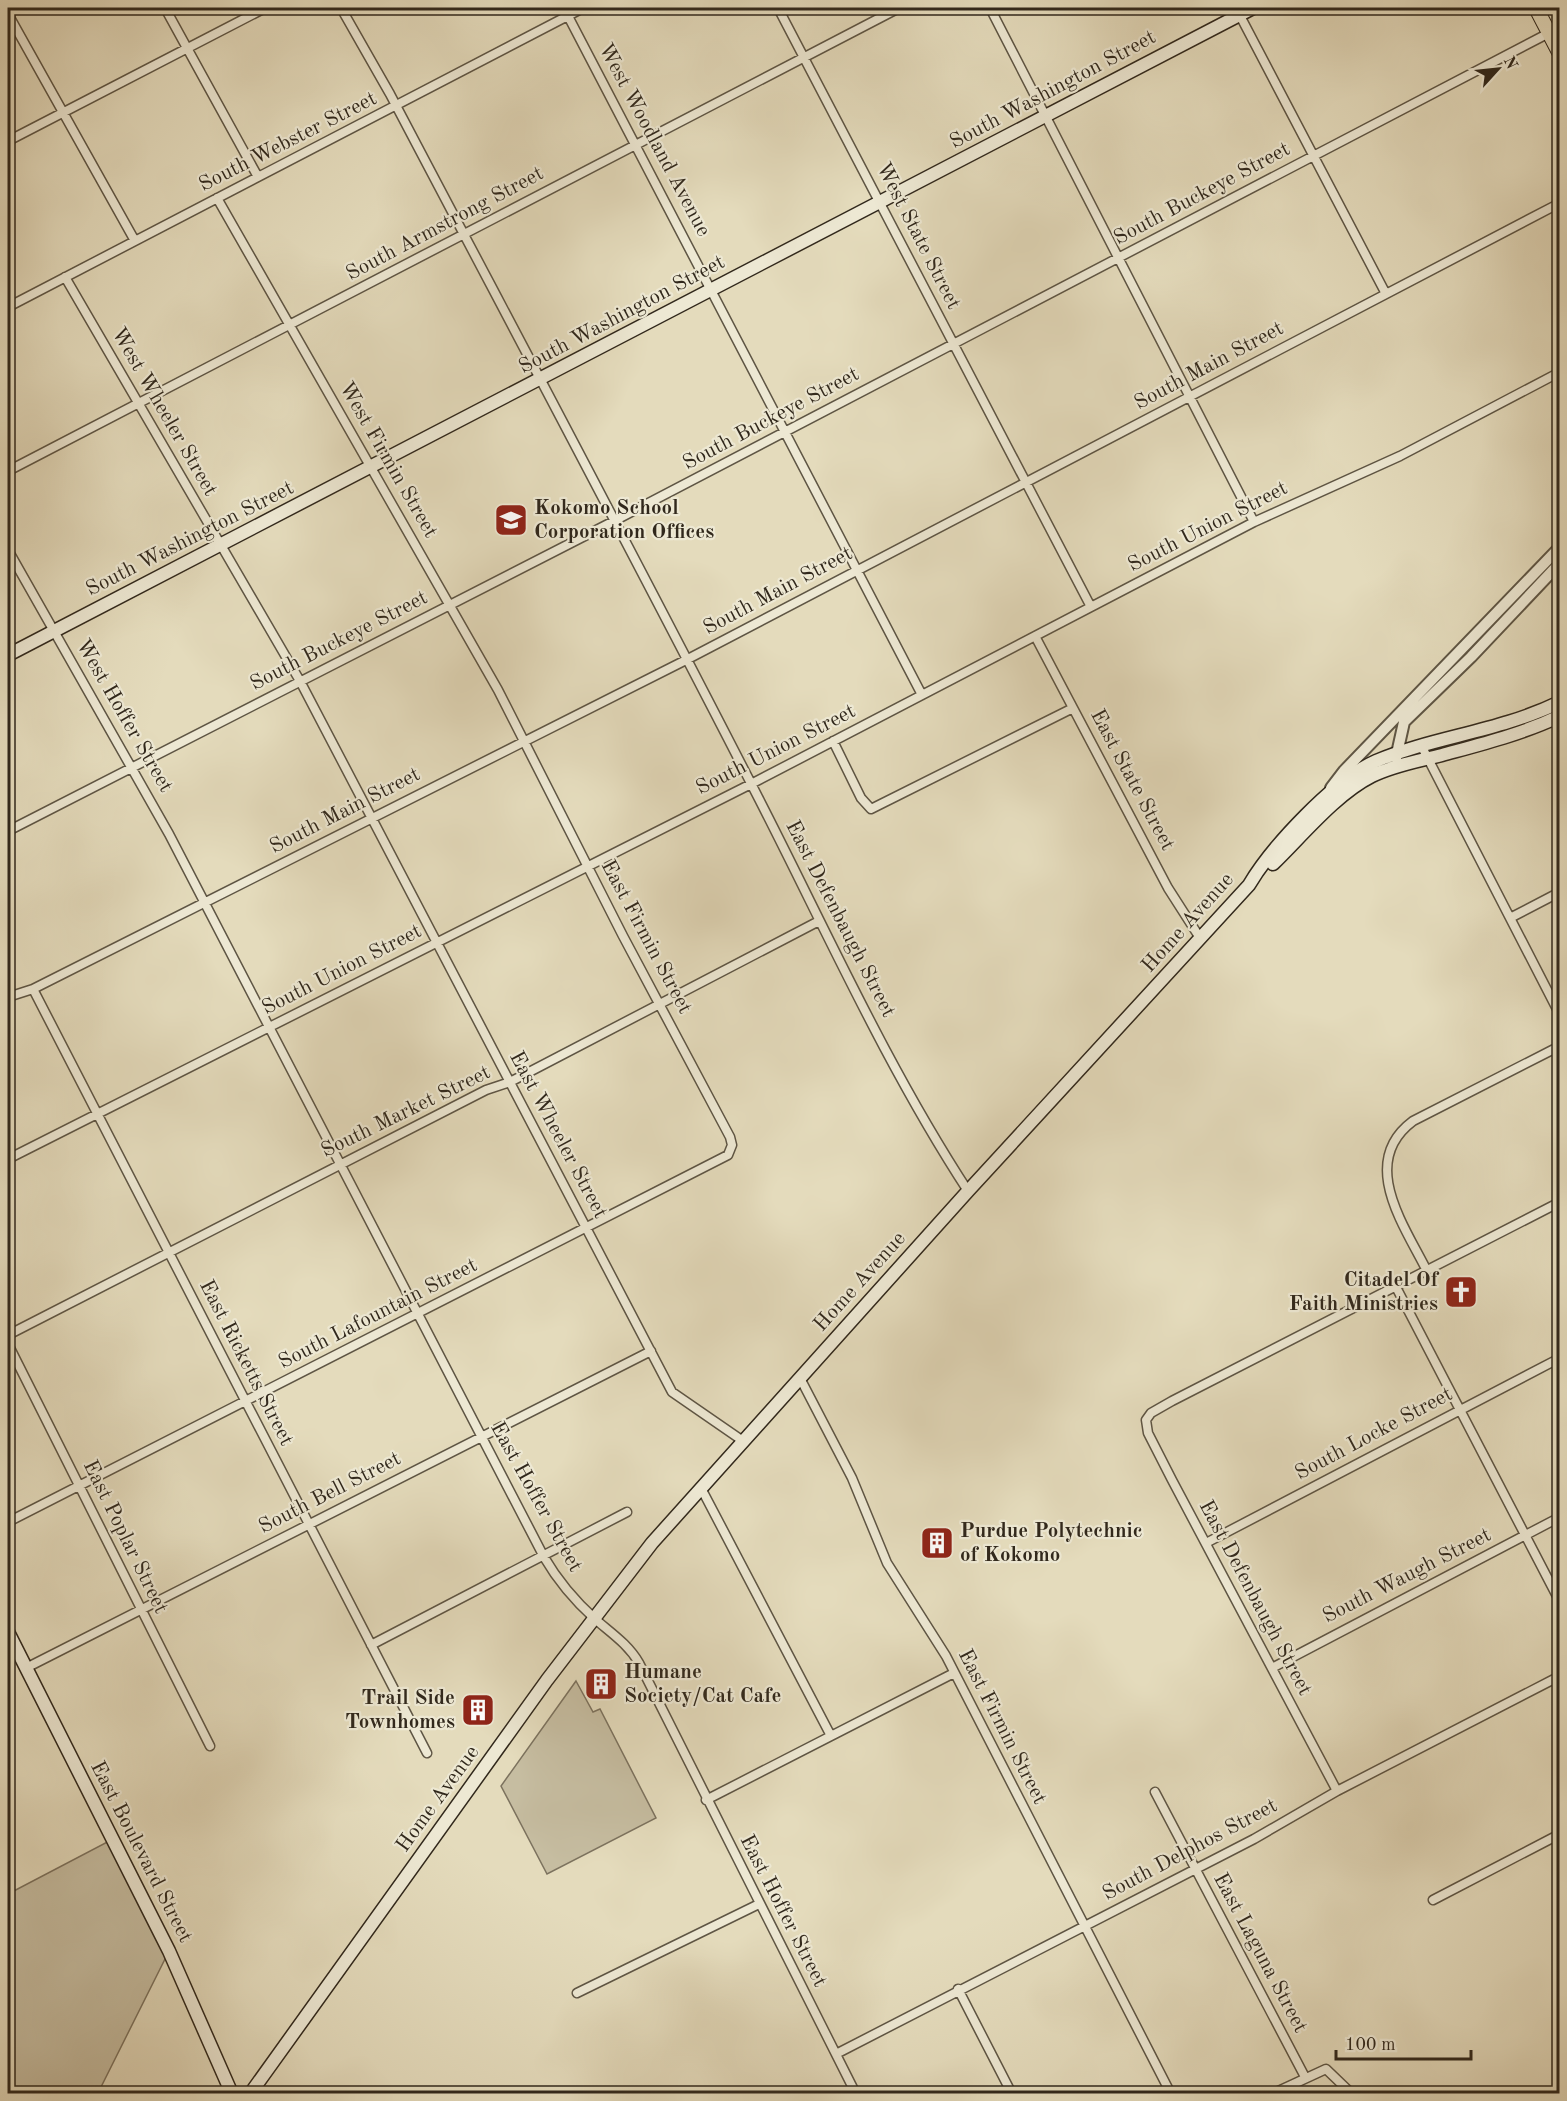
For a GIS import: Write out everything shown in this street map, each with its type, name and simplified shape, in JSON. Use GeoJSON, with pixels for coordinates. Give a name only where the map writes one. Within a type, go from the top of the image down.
{"type":"FeatureCollection","features":[{"type":"Feature","properties":{"kind":"main road","name":"South Washington Street"},"geometry":{"type":"LineString","coordinates":[[8,655],[1045,116],[1238,11],[1253,8]]}},
{"type":"Feature","properties":{"kind":"main road"},"geometry":{"type":"LineString","coordinates":[[1536,8],[1555,42]]}},
{"type":"Feature","properties":{"kind":"main road"},"geometry":{"type":"LineString","coordinates":[[1249,885],[1352,788],[1372,776],[1424,753],[1529,717],[1560,702]]}},
{"type":"Feature","properties":{"kind":"main road"},"geometry":{"type":"LineString","coordinates":[[1321,800],[1363,767],[1396,754],[1424,753],[1515,734],[1560,716]]}},
{"type":"Feature","properties":{"kind":"main road","name":"Home Avenue"},"geometry":{"type":"LineString","coordinates":[[250,2094],[593,1618],[652,1543],[968,1191],[1249,885],[1259,868],[1321,800]]}},
{"type":"Feature","properties":{"kind":"main road","name":"East Boulevard Street"},"geometry":{"type":"LineString","coordinates":[[8,1632],[169,1951],[232,2094]]}},
{"type":"Feature","properties":{"kind":"street"},"geometry":{"type":"LineString","coordinates":[[165,8],[258,177]]}},
{"type":"Feature","properties":{"kind":"street"},"geometry":{"type":"LineString","coordinates":[[8,141],[265,8]]}},
{"type":"Feature","properties":{"kind":"street","name":"East Defenbaugh Street"},"geometry":{"type":"LineString","coordinates":[[341,8],[396,106],[614,521],[751,784],[860,1002],[924,1120],[968,1191]]}},
{"type":"Feature","properties":{"kind":"street","name":"South Webster Street"},"geometry":{"type":"LineString","coordinates":[[8,304],[65,277],[584,8]]}},
{"type":"Feature","properties":{"kind":"street","name":"West State Street"},"geometry":{"type":"LineString","coordinates":[[778,8],[1025,482]]}},
{"type":"Feature","properties":{"kind":"street","name":"South Armstrong Street"},"geometry":{"type":"LineString","coordinates":[[8,471],[899,8]]}},
{"type":"Feature","properties":{"kind":"street"},"geometry":{"type":"LineString","coordinates":[[990,8],[1254,522]]}},
{"type":"Feature","properties":{"kind":"street"},"geometry":{"type":"LineString","coordinates":[[1238,11],[1386,294]]}},
{"type":"Feature","properties":{"kind":"street"},"geometry":{"type":"LineString","coordinates":[[8,14],[135,241]]}},
{"type":"Feature","properties":{"kind":"street","name":"West Woodland Avenue"},"geometry":{"type":"LineString","coordinates":[[568,16],[712,290],[855,571],[922,695]]}},
{"type":"Feature","properties":{"kind":"street","name":"South Buckeye Street"},"geometry":{"type":"LineString","coordinates":[[8,831],[614,521],[1314,156],[1555,42]]}},
{"type":"Feature","properties":{"kind":"street","name":"West Firmin Street"},"geometry":{"type":"LineString","coordinates":[[217,198],[450,605],[524,741]]}},
{"type":"Feature","properties":{"kind":"street","name":"South Main Street"},"geometry":{"type":"LineString","coordinates":[[8,997],[33,989],[686,660],[1560,203]]}},
{"type":"Feature","properties":{"kind":"street","name":"West Wheeler Street"},"geometry":{"type":"LineString","coordinates":[[65,277],[300,681],[373,817]]}},
{"type":"Feature","properties":{"kind":"street","name":"South Union Street"},"geometry":{"type":"LineString","coordinates":[[8,1159],[751,784],[1254,522],[1404,454],[1560,372]]}},
{"type":"Feature","properties":{"kind":"street"},"geometry":{"type":"LineString","coordinates":[[1025,482],[1091,607]]}},
{"type":"Feature","properties":{"kind":"street","name":"West Hoffer Street"},"geometry":{"type":"LineString","coordinates":[[8,550],[134,767],[203,903]]}},
{"type":"Feature","properties":{"kind":"street","name":"Home Avenue"},"geometry":{"type":"LineString","coordinates":[[1394,768],[1404,722],[1471,657],[1558,557]]}},
{"type":"Feature","properties":{"kind":"street","name":"Home Avenue"},"geometry":{"type":"LineString","coordinates":[[1321,800],[1344,771],[1558,557]]}},
{"type":"Feature","properties":{"kind":"street","name":"East State Street"},"geometry":{"type":"LineString","coordinates":[[1035,636],[1168,888],[1200,939]]}},
{"type":"Feature","properties":{"kind":"street"},"geometry":{"type":"LineString","coordinates":[[833,741],[861,798],[871,809],[1073,708]]}},
{"type":"Feature","properties":{"kind":"street","name":"East Firmin Street"},"geometry":{"type":"LineString","coordinates":[[524,741],[730,1137],[731,1151]]}},
{"type":"Feature","properties":{"kind":"street"},"geometry":{"type":"LineString","coordinates":[[1424,753],[1560,1015]]}},
{"type":"Feature","properties":{"kind":"street","name":"East Wheeler Street"},"geometry":{"type":"LineString","coordinates":[[373,817],[672,1392],[743,1441]]}},
{"type":"Feature","properties":{"kind":"street"},"geometry":{"type":"LineString","coordinates":[[1510,918],[1560,892]]}},
{"type":"Feature","properties":{"kind":"street","name":"East Hoffer Street"},"geometry":{"type":"LineString","coordinates":[[203,903],[544,1557],[558,1580],[593,1618],[634,1655],[856,2094]]}},
{"type":"Feature","properties":{"kind":"street","name":"South Market Street"},"geometry":{"type":"LineString","coordinates":[[8,1335],[486,1090],[510,1082],[819,921]]}},
{"type":"Feature","properties":{"kind":"street","name":"East Ricketts Street"},"geometry":{"type":"LineString","coordinates":[[33,989],[428,1753]]}},
{"type":"Feature","properties":{"kind":"street"},"geometry":{"type":"LineString","coordinates":[[1427,1271],[1388,1191],[1387,1166],[1396,1138],[1413,1121],[1560,1046]]}},
{"type":"Feature","properties":{"kind":"street","name":"South Lafountain Street"},"geometry":{"type":"LineString","coordinates":[[8,1522],[728,1155],[731,1151]]}},
{"type":"Feature","properties":{"kind":"street"},"geometry":{"type":"LineString","coordinates":[[1560,1202],[1396,1287],[1560,1602]]}},
{"type":"Feature","properties":{"kind":"street","name":"East Defenbaugh Street"},"geometry":{"type":"LineString","coordinates":[[1337,1791],[1148,1433],[1146,1420],[1151,1413],[1172,1401],[1396,1287]]}},
{"type":"Feature","properties":{"kind":"street","name":"East Poplar Street"},"geometry":{"type":"LineString","coordinates":[[8,1344],[210,1746]]}},
{"type":"Feature","properties":{"kind":"street","name":"South Bell Street"},"geometry":{"type":"LineString","coordinates":[[26,1668],[651,1351]]}},
{"type":"Feature","properties":{"kind":"street","name":"South Locke Street"},"geometry":{"type":"LineString","coordinates":[[1206,1543],[1560,1359]]}},
{"type":"Feature","properties":{"kind":"street","name":"East Firmin Street"},"geometry":{"type":"LineString","coordinates":[[800,1378],[852,1478],[887,1563],[954,1673],[1171,2094]]}},
{"type":"Feature","properties":{"kind":"street"},"geometry":{"type":"LineString","coordinates":[[701,1488],[831,1736]]}},
{"type":"Feature","properties":{"kind":"street"},"geometry":{"type":"LineString","coordinates":[[371,1645],[627,1512]]}},
{"type":"Feature","properties":{"kind":"street","name":"South Waugh Street"},"geometry":{"type":"LineString","coordinates":[[1272,1668],[1560,1517]]}},
{"type":"Feature","properties":{"kind":"street"},"geometry":{"type":"LineString","coordinates":[[706,1800],[954,1673]]}},
{"type":"Feature","properties":{"kind":"street","name":"South Delphos Street"},"geometry":{"type":"LineString","coordinates":[[836,2054],[958,1989],[1196,1869],[1337,1791],[1560,1676]]}},
{"type":"Feature","properties":{"kind":"street","name":"East Laguna Street"},"geometry":{"type":"LineString","coordinates":[[1155,1792],[1305,2077]]}},
{"type":"Feature","properties":{"kind":"street"},"geometry":{"type":"LineString","coordinates":[[1433,1900],[1560,1834]]}},
{"type":"Feature","properties":{"kind":"street"},"geometry":{"type":"LineString","coordinates":[[577,1993],[759,1904]]}},
{"type":"Feature","properties":{"kind":"street"},"geometry":{"type":"LineString","coordinates":[[958,1989],[1012,2094]]}},
{"type":"Feature","properties":{"kind":"street"},"geometry":{"type":"LineString","coordinates":[[1272,2094],[1326,2068],[1352,2094]]}},
{"type":"Feature","properties":{"kind":"shaded area"},"geometry":{"type":"Polygon","coordinates":[[[576,1681],[593,1712],[600,1709],[656,1818],[547,1874],[501,1786],[576,1681]]]}},
{"type":"Feature","properties":{"kind":"shaded area"},"geometry":{"type":"Polygon","coordinates":[[[113,1839],[169,1951],[98,2093],[8,2093],[8,1894],[113,1839]]]}},
{"type":"Feature","properties":{"kind":"place","name":"Kokomo School Corporation Offices"},"geometry":{"type":"Point","coordinates":[511,520]}},
{"type":"Feature","properties":{"kind":"place","name":"Citadel Of Faith Ministries"},"geometry":{"type":"Point","coordinates":[1461,1292]}},
{"type":"Feature","properties":{"kind":"place","name":"Purdue Polytechnic of Kokomo"},"geometry":{"type":"Point","coordinates":[937,1543]}},
{"type":"Feature","properties":{"kind":"place","name":"Humane Society/Cat Cafe"},"geometry":{"type":"Point","coordinates":[601,1684]}},
{"type":"Feature","properties":{"kind":"place","name":"Trail Side Townhomes"},"geometry":{"type":"Point","coordinates":[478,1710]}}]}
